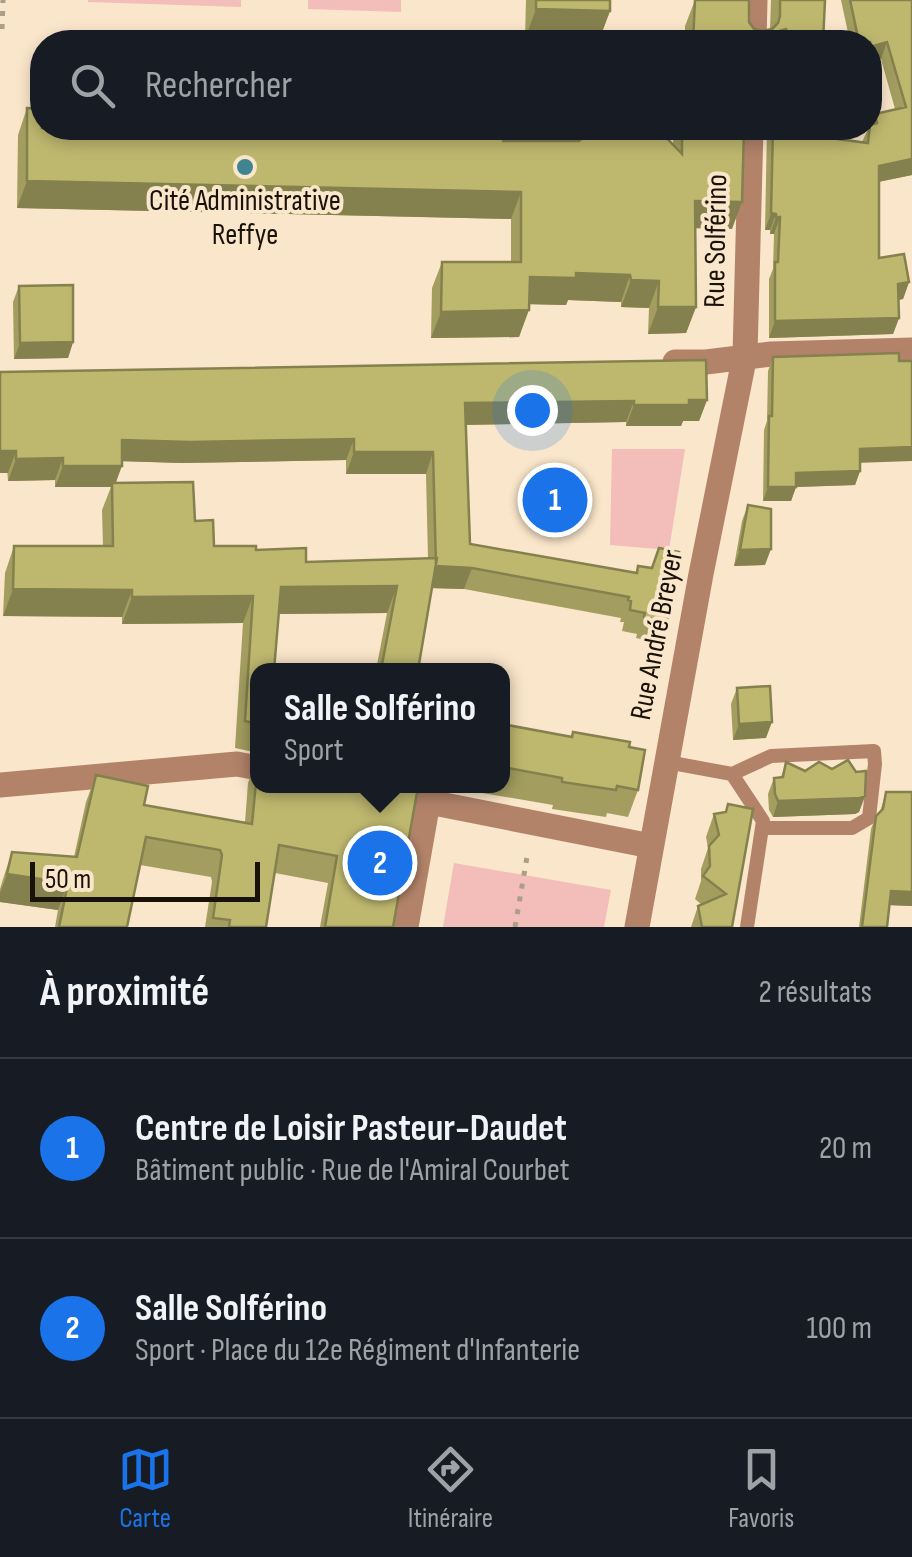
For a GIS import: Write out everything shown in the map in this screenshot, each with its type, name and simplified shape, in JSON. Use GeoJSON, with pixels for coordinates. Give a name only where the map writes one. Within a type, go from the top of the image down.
{"type":"FeatureCollection","features":[{"type":"Feature","properties":{"kind":"street"},"geometry":{"type":"LineString","coordinates":[[754,30],[755,0]]}},
{"type":"Feature","properties":{"kind":"street","name":"Rue Solférino"},"geometry":{"type":"LineString","coordinates":[[745,356],[752,140]]}},
{"type":"Feature","properties":{"kind":"street"},"geometry":{"type":"LineString","coordinates":[[646,363],[912,350]]}},
{"type":"Feature","properties":{"kind":"street","name":"Rue André Breyer"},"geometry":{"type":"LineString","coordinates":[[637,927],[745,356]]}},
{"type":"Feature","properties":{"kind":"street"},"geometry":{"type":"LineString","coordinates":[[0,785],[237,764],[250,766]]}},
{"type":"Feature","properties":{"kind":"street"},"geometry":{"type":"LineString","coordinates":[[383,793],[652,846]]}},
{"type":"Feature","properties":{"kind":"street"},"geometry":{"type":"LineString","coordinates":[[406,927],[428,802]]}},
{"type":"Feature","properties":{"kind":"lane"},"geometry":{"type":"LineString","coordinates":[[667,762],[732,774],[771,756],[874,752],[869,818],[852,828],[762,828]]}},
{"type":"Feature","properties":{"kind":"lane"},"geometry":{"type":"LineString","coordinates":[[732,774],[763,821],[747,927]]}},
{"type":"Feature","properties":{"kind":"path"},"geometry":{"type":"LineString","coordinates":[[2,0],[2,29]]}},
{"type":"Feature","properties":{"kind":"path"},"geometry":{"type":"LineString","coordinates":[[515,927],[533,823]]}},
{"type":"Feature","properties":{"kind":"shaded area"},"geometry":{"type":"Polygon","coordinates":[[[241,0],[241,7],[88,2],[241,0]]]}},
{"type":"Feature","properties":{"kind":"shaded area"},"geometry":{"type":"Polygon","coordinates":[[[308,0],[401,0],[401,12],[308,9],[308,0]]]}},
{"type":"Feature","properties":{"kind":"shaded area"},"geometry":{"type":"Polygon","coordinates":[[[612,449],[685,449],[669,550],[610,545],[612,449]]]}},
{"type":"Feature","properties":{"kind":"shaded area"},"geometry":{"type":"Polygon","coordinates":[[[454,863],[611,890],[604,927],[443,927],[454,863]]]}},
{"type":"Feature","properties":{"kind":"building"},"geometry":{"type":"Polygon","coordinates":[[[536,0],[610,0],[610,11],[536,9],[536,0]]]}},
{"type":"Feature","properties":{"kind":"building"},"geometry":{"type":"Polygon","coordinates":[[[695,0],[749,0],[749,22],[758,30],[694,30],[695,0]]]}},
{"type":"Feature","properties":{"kind":"building"},"geometry":{"type":"Polygon","coordinates":[[[780,0],[825,0],[824,30],[767,30],[778,23],[780,0]]]}},
{"type":"Feature","properties":{"kind":"building"},"geometry":{"type":"Polygon","coordinates":[[[850,0],[912,0],[912,159],[879,166],[879,258],[904,254],[909,282],[898,284],[899,318],[775,321],[780,217],[771,213],[773,140],[882,140],[882,112],[906,107],[887,42],[882,43],[882,30],[856,30],[850,0]]]}},
{"type":"Feature","properties":{"kind":"building"},"geometry":{"type":"Polygon","coordinates":[[[27,108],[30,140],[669,140],[682,154],[682,140],[744,140],[742,202],[695,201],[696,307],[658,307],[659,281],[631,280],[630,275],[576,273],[576,278],[530,277],[529,310],[441,312],[442,262],[521,262],[521,192],[27,181],[27,108]]]}},
{"type":"Feature","properties":{"kind":"building"},"geometry":{"type":"Polygon","coordinates":[[[73,285],[73,342],[20,343],[19,286],[73,285]]]}},
{"type":"Feature","properties":{"kind":"building"},"geometry":{"type":"Polygon","coordinates":[[[899,353],[899,361],[912,361],[912,447],[860,449],[860,471],[796,473],[796,487],[768,487],[773,357],[899,353]]]}},
{"type":"Feature","properties":{"kind":"building"},"geometry":{"type":"Polygon","coordinates":[[[706,360],[707,400],[689,400],[689,405],[634,405],[634,401],[465,403],[470,544],[637,573],[638,566],[652,568],[659,548],[679,552],[667,622],[630,610],[629,597],[472,568],[436,566],[433,452],[354,452],[354,439],[122,440],[122,466],[63,466],[63,458],[16,459],[16,451],[0,451],[0,372],[706,360]]]}},
{"type":"Feature","properties":{"kind":"building"},"geometry":{"type":"Polygon","coordinates":[[[193,482],[195,521],[213,520],[214,546],[256,546],[256,550],[306,548],[306,562],[437,558],[419,663],[382,663],[397,586],[281,587],[275,663],[250,663],[250,722],[245,721],[253,596],[132,597],[132,590],[13,589],[14,546],[113,546],[112,483],[193,482]]]}},
{"type":"Feature","properties":{"kind":"building"},"geometry":{"type":"Polygon","coordinates":[[[748,505],[771,509],[771,549],[740,550],[748,505]]]}},
{"type":"Feature","properties":{"kind":"building"},"geometry":{"type":"Polygon","coordinates":[[[770,686],[772,722],[739,724],[737,688],[770,686]]]}},
{"type":"Feature","properties":{"kind":"building"},"geometry":{"type":"Polygon","coordinates":[[[510,725],[630,742],[629,747],[645,750],[638,790],[562,782],[562,778],[510,768],[510,725]]]}},
{"type":"Feature","properties":{"kind":"building"},"geometry":{"type":"Polygon","coordinates":[[[848,760],[856,772],[866,771],[865,796],[778,801],[774,778],[783,777],[786,762],[805,771],[819,762],[832,769],[848,760]]]}},
{"type":"Feature","properties":{"kind":"building"},"geometry":{"type":"Polygon","coordinates":[[[96,775],[148,786],[144,805],[252,824],[255,793],[417,793],[393,927],[325,927],[337,856],[279,845],[266,927],[229,927],[230,920],[213,918],[220,850],[146,837],[127,927],[59,927],[68,883],[7,874],[12,852],[77,857],[96,775]]]}},
{"type":"Feature","properties":{"kind":"building"},"geometry":{"type":"Polygon","coordinates":[[[886,792],[912,792],[912,892],[891,891],[887,927],[862,927],[876,816],[883,809],[886,792]]]}},
{"type":"Feature","properties":{"kind":"building"},"geometry":{"type":"Polygon","coordinates":[[[728,804],[753,809],[732,927],[702,927],[698,906],[726,894],[703,876],[710,866],[709,846],[719,835],[714,814],[726,812],[728,804]]]}},
{"type":"Feature","properties":{"kind":"place","name":"Cité Administrative Reffye"},"geometry":{"type":"Point","coordinates":[245,167]}},
{"type":"Feature","properties":{"kind":"place","name":"Centre de Loisir Pasteur-Daudet"},"geometry":{"type":"Point","coordinates":[555,500]}},
{"type":"Feature","properties":{"kind":"place","name":"Salle Solférino"},"geometry":{"type":"Point","coordinates":[380,863]}}]}
